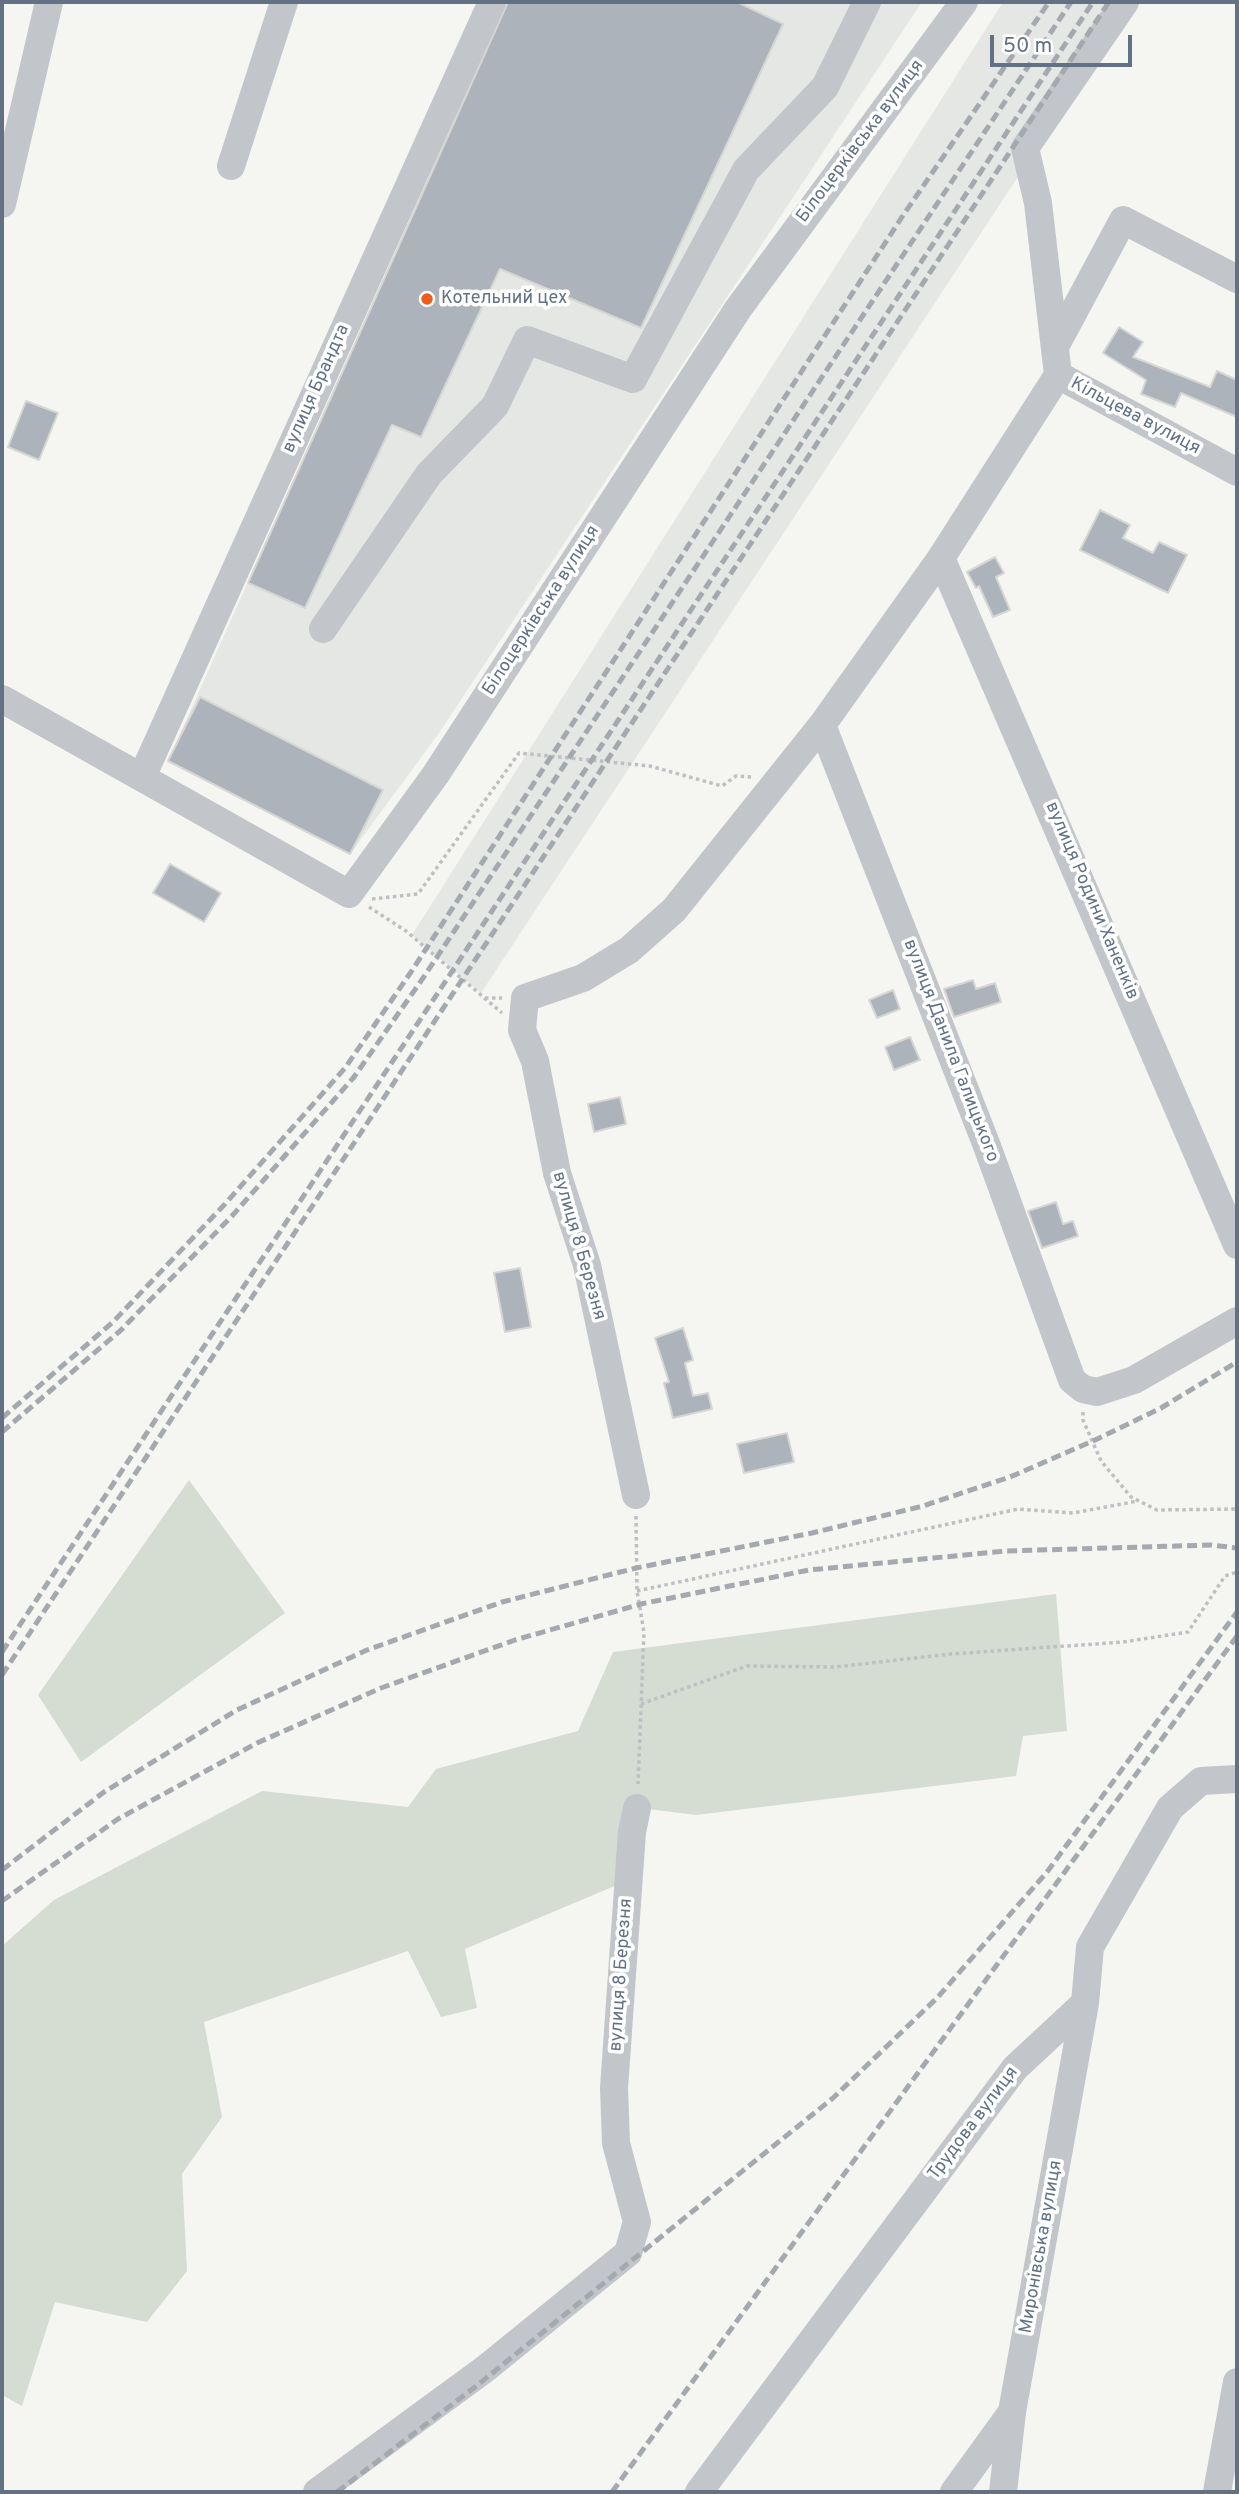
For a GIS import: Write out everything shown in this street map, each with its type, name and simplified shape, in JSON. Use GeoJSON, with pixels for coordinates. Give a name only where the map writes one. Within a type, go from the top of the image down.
{"type":"FeatureCollection","features":[{"type":"Feature","properties":{"kind":"street"},"geometry":{"type":"LineString","coordinates":[[2,204],[49,2]]}},
{"type":"Feature","properties":{"kind":"street"},"geometry":{"type":"LineString","coordinates":[[231,166],[284,2]]}},
{"type":"Feature","properties":{"kind":"street","name":"вулиця Брандта"},"geometry":{"type":"LineString","coordinates":[[142,777],[492,2]]}},
{"type":"Feature","properties":{"kind":"street"},"geometry":{"type":"LineString","coordinates":[[323,629],[429,474],[495,406],[527,340],[633,379],[746,170],[825,87],[867,2]]}},
{"type":"Feature","properties":{"kind":"street","name":"Білоцерківська вулиця"},"geometry":{"type":"LineString","coordinates":[[2,699],[349,894],[436,774],[738,309],[964,2]]}},
{"type":"Feature","properties":{"kind":"street","name":"Кільцева вулиця"},"geometry":{"type":"LineString","coordinates":[[1125,2],[1025,148],[1038,203],[1058,375],[1237,472]]}},
{"type":"Feature","properties":{"kind":"street"},"geometry":{"type":"LineString","coordinates":[[1056,345],[1123,220],[1237,279]]}},
{"type":"Feature","properties":{"kind":"street"},"geometry":{"type":"LineString","coordinates":[[777,780],[822,725],[941,558],[1058,375]]}},
{"type":"Feature","properties":{"kind":"street","name":"вулиця Родини Ханенків"},"geometry":{"type":"LineString","coordinates":[[941,558],[1237,1245]]}},
{"type":"Feature","properties":{"kind":"street","name":"вулиця Данила Галицького"},"geometry":{"type":"LineString","coordinates":[[822,725],[1077,1384]]}},
{"type":"Feature","properties":{"kind":"street","name":"вулиця 8 Березня"},"geometry":{"type":"LineString","coordinates":[[636,1495],[587,1265],[557,1173],[535,1061],[522,1030],[525,998],[583,978],[629,950],[674,911],[777,780]]}},
{"type":"Feature","properties":{"kind":"street"},"geometry":{"type":"LineString","coordinates":[[1077,1384],[1097,1392],[1134,1381],[1237,1321]]}},
{"type":"Feature","properties":{"kind":"street"},"geometry":{"type":"LineString","coordinates":[[1085,2003],[1090,1947],[1170,1808],[1201,1781],[1237,1779]]}},
{"type":"Feature","properties":{"kind":"street","name":"вулиця 8 Березня"},"geometry":{"type":"LineString","coordinates":[[317,2492],[485,2369],[628,2253],[637,2222],[617,2143],[614,2088],[632,1832],[637,1808]]}},
{"type":"Feature","properties":{"kind":"street","name":"Миронівська вулиця"},"geometry":{"type":"LineString","coordinates":[[1003,2492],[1012,2412],[1085,2003]]}},
{"type":"Feature","properties":{"kind":"street","name":"Трудова вулиця"},"geometry":{"type":"LineString","coordinates":[[699,2492],[1015,2068],[1085,2003]]}},
{"type":"Feature","properties":{"kind":"street"},"geometry":{"type":"LineString","coordinates":[[1217,2492],[1237,2382]]}},
{"type":"Feature","properties":{"kind":"street"},"geometry":{"type":"LineString","coordinates":[[954,2492],[1012,2412]]}},
{"type":"Feature","properties":{"kind":"path"},"geometry":{"type":"LineString","coordinates":[[522,1030],[405,931],[360,901],[418,894],[519,753],[650,766],[722,786],[736,776],[777,780]]}},
{"type":"Feature","properties":{"kind":"path"},"geometry":{"type":"LineString","coordinates":[[1077,1384],[1083,1420],[1101,1461],[1131,1497],[1157,1510],[1237,1508]]}},
{"type":"Feature","properties":{"kind":"path"},"geometry":{"type":"LineString","coordinates":[[636,1495],[637,1591],[644,1632],[637,1808]]}},
{"type":"Feature","properties":{"kind":"path"},"geometry":{"type":"LineString","coordinates":[[637,1591],[1018,1509],[1073,1513],[1138,1501]]}},
{"type":"Feature","properties":{"kind":"path"},"geometry":{"type":"LineString","coordinates":[[641,1704],[747,1666],[835,1668],[951,1654],[1123,1642],[1188,1632],[1225,1576],[1237,1572]]}},
{"type":"Feature","properties":{"kind":"shaded area"},"geometry":{"type":"Polygon","coordinates":[[[507,2],[922,2],[439,733],[350,854],[168,761],[507,2]]]}},
{"type":"Feature","properties":{"kind":"shaded area"},"geometry":{"type":"Polygon","coordinates":[[[1003,2],[1133,2],[481,993],[412,935],[1003,2]]]}},
{"type":"Feature","properties":{"kind":"shaded area"},"geometry":{"type":"Polygon","coordinates":[[[189,1480],[285,1613],[81,1762],[38,1695],[189,1480]]]}},
{"type":"Feature","properties":{"kind":"shaded area"},"geometry":{"type":"Polygon","coordinates":[[[1056,1594],[1067,1731],[1023,1736],[1016,1776],[696,1815],[624,1806],[617,1885],[465,1949],[477,2008],[441,2017],[408,1951],[204,2022],[222,2117],[182,2174],[187,2271],[147,2322],[55,2302],[22,2406],[2,2395],[2,1946],[54,1900],[262,1791],[408,1807],[436,1769],[578,1731],[613,1652],[1056,1594]]]}},
{"type":"Feature","properties":{"kind":"building","name":"Котельний цех"},"geometry":{"type":"Polygon","coordinates":[[[508,2],[737,2],[783,24],[641,328],[500,269],[421,437],[392,425],[305,608],[248,583],[508,2]]]}},
{"type":"Feature","properties":{"kind":"building"},"geometry":{"type":"Polygon","coordinates":[[[1119,327],[1143,342],[1133,357],[1210,387],[1217,371],[1237,380],[1237,417],[1181,393],[1175,407],[1141,394],[1146,380],[1103,353],[1119,327]]]}},
{"type":"Feature","properties":{"kind":"building"},"geometry":{"type":"Polygon","coordinates":[[[26,401],[58,413],[39,460],[8,447],[26,401]]]}},
{"type":"Feature","properties":{"kind":"building"},"geometry":{"type":"Polygon","coordinates":[[[1100,510],[1130,525],[1123,538],[1153,553],[1159,542],[1187,555],[1168,593],[1080,550],[1100,510]]]}},
{"type":"Feature","properties":{"kind":"building"},"geometry":{"type":"Polygon","coordinates":[[[995,557],[1004,573],[996,577],[1010,610],[993,617],[979,586],[976,588],[967,572],[995,557]]]}},
{"type":"Feature","properties":{"kind":"building"},"geometry":{"type":"Polygon","coordinates":[[[200,697],[383,790],[350,854],[168,761],[200,697]]]}},
{"type":"Feature","properties":{"kind":"building"},"geometry":{"type":"Polygon","coordinates":[[[170,864],[221,893],[204,922],[153,893],[170,864]]]}},
{"type":"Feature","properties":{"kind":"building"},"geometry":{"type":"Polygon","coordinates":[[[973,980],[976,989],[995,983],[1001,1002],[954,1017],[944,989],[973,980]]]}},
{"type":"Feature","properties":{"kind":"building"},"geometry":{"type":"Polygon","coordinates":[[[893,990],[900,1009],[877,1018],[869,1000],[893,990]]]}},
{"type":"Feature","properties":{"kind":"building"},"geometry":{"type":"Polygon","coordinates":[[[910,1037],[920,1060],[894,1070],[885,1047],[910,1037]]]}},
{"type":"Feature","properties":{"kind":"building"},"geometry":{"type":"Polygon","coordinates":[[[620,1097],[626,1124],[594,1132],[588,1104],[620,1097]]]}},
{"type":"Feature","properties":{"kind":"building"},"geometry":{"type":"Polygon","coordinates":[[[1056,1202],[1063,1224],[1073,1221],[1078,1236],[1042,1248],[1028,1211],[1056,1202]]]}},
{"type":"Feature","properties":{"kind":"building"},"geometry":{"type":"Polygon","coordinates":[[[520,1268],[531,1327],[505,1332],[494,1273],[520,1268]]]}},
{"type":"Feature","properties":{"kind":"building"},"geometry":{"type":"Polygon","coordinates":[[[683,1328],[693,1360],[685,1363],[693,1396],[708,1393],[712,1409],[673,1418],[664,1383],[669,1382],[655,1338],[683,1328]]]}},
{"type":"Feature","properties":{"kind":"building"},"geometry":{"type":"Polygon","coordinates":[[[787,1433],[794,1462],[744,1473],[737,1444],[787,1433]]]}},
{"type":"Feature","properties":{"kind":"railway"},"geometry":{"type":"LineString","coordinates":[[2,1418],[113,1322],[225,1204],[345,1068],[411,972],[902,217],[1049,2]]}},
{"type":"Feature","properties":{"kind":"railway"},"geometry":{"type":"LineString","coordinates":[[2,1432],[120,1331],[232,1216],[354,1077],[421,981],[1071,2]]}},
{"type":"Feature","properties":{"kind":"railway"},"geometry":{"type":"LineString","coordinates":[[2,1652],[1093,2]]}},
{"type":"Feature","properties":{"kind":"railway"},"geometry":{"type":"LineString","coordinates":[[2,1675],[1109,2]]}},
{"type":"Feature","properties":{"kind":"railway"},"geometry":{"type":"LineString","coordinates":[[2,1870],[104,1792],[237,1710],[367,1650],[502,1602],[636,1568],[812,1533],[923,1506],[1010,1477],[1093,1441],[1161,1408],[1237,1362]]}},
{"type":"Feature","properties":{"kind":"railway"},"geometry":{"type":"LineString","coordinates":[[2,1901],[118,1819],[257,1743],[381,1688],[515,1640],[641,1604],[809,1570],[1006,1551],[1211,1545],[1237,1548]]}},
{"type":"Feature","properties":{"kind":"railway"},"geometry":{"type":"LineString","coordinates":[[337,2492],[475,2387],[833,2098],[937,1998],[1047,1872],[1237,1612]]}},
{"type":"Feature","properties":{"kind":"railway"},"geometry":{"type":"LineString","coordinates":[[612,2492],[1237,1636]]}},
{"type":"Feature","properties":{"kind":"place","name":"Котельний цех"},"geometry":{"type":"Point","coordinates":[427,299]}}]}
